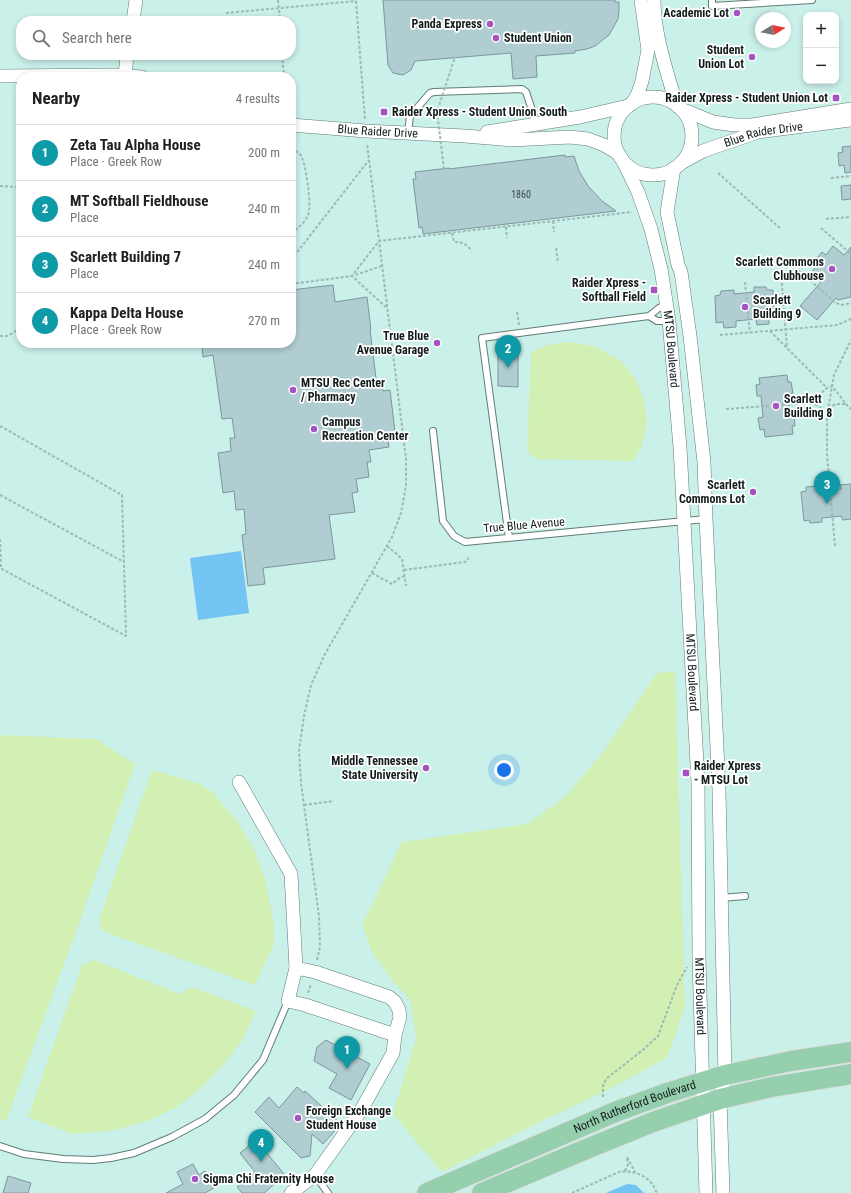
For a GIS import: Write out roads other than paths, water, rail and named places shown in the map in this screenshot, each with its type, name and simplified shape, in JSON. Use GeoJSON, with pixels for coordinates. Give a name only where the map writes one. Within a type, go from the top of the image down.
{"type":"FeatureCollection","features":[{"type":"Feature","properties":{"kind":"main road","name":"North Rutherford Boulevard"},"geometry":{"type":"LineString","coordinates":[[428,1193],[615,1112],[667,1093],[725,1075],[791,1061],[851,1052]]}},
{"type":"Feature","properties":{"kind":"main road","name":"North Rutherford Boulevard"},"geometry":{"type":"LineString","coordinates":[[482,1193],[647,1124],[712,1102],[772,1087],[851,1074]]}},
{"type":"Feature","properties":{"kind":"street"},"geometry":{"type":"LineString","coordinates":[[134,16],[136,0]]}},
{"type":"Feature","properties":{"kind":"street"},"geometry":{"type":"LineString","coordinates":[[630,105],[638,93],[642,81],[648,50],[641,0]]}},
{"type":"Feature","properties":{"kind":"street"},"geometry":{"type":"LineString","coordinates":[[654,0],[654,13],[662,54],[679,108]]}},
{"type":"Feature","properties":{"kind":"street"},"geometry":{"type":"LineString","coordinates":[[125,72],[127,60]]}},
{"type":"Feature","properties":{"kind":"street"},"geometry":{"type":"LineString","coordinates":[[0,76],[16,76]]}},
{"type":"Feature","properties":{"kind":"street"},"geometry":{"type":"LineString","coordinates":[[650,97],[661,98],[672,102],[679,108],[688,119],[691,131],[691,143],[687,155],[677,166],[669,171],[656,175],[643,174],[632,168],[620,157],[614,142],[614,132],[620,114],[630,105],[638,100],[650,97]]}},
{"type":"Feature","properties":{"kind":"street","name":"Blue Raider Drive"},"geometry":{"type":"LineString","coordinates":[[465,136],[580,117],[630,105]]}},
{"type":"Feature","properties":{"kind":"street","name":"Blue Raider Drive"},"geometry":{"type":"LineString","coordinates":[[679,108],[713,122],[752,126],[851,109]]}},
{"type":"Feature","properties":{"kind":"street","name":"Blue Raider Drive"},"geometry":{"type":"LineString","coordinates":[[677,166],[702,152],[758,132],[851,120]]}},
{"type":"Feature","properties":{"kind":"street","name":"Blue Raider Drive"},"geometry":{"type":"LineString","coordinates":[[296,125],[512,140],[570,137],[582,138],[604,145],[620,157]]}},
{"type":"Feature","properties":{"kind":"street","name":"MTSU Boulevard"},"geometry":{"type":"LineString","coordinates":[[620,157],[638,192],[651,229],[661,269],[668,321],[680,447],[698,783],[699,959],[702,1082],[712,1102],[723,1193]]}},
{"type":"Feature","properties":{"kind":"street","name":"MTSU Boulevard"},"geometry":{"type":"LineString","coordinates":[[677,166],[667,212],[678,265],[681,272],[690,336],[704,462],[719,790],[725,1075],[712,1102],[706,1193]]}},
{"type":"Feature","properties":{"kind":"street"},"geometry":{"type":"LineString","coordinates":[[239,782],[291,874],[296,968],[288,1001],[395,1035]]}},
{"type":"Feature","properties":{"kind":"street"},"geometry":{"type":"LineString","coordinates":[[291,1193],[315,1175],[360,1112],[393,1053],[395,1035],[400,1017],[399,1010],[395,1002],[389,998],[315,972],[296,968]]}},
{"type":"Feature","properties":{"kind":"lane"},"geometry":{"type":"LineString","coordinates":[[712,0],[712,6],[812,0]]}},
{"type":"Feature","properties":{"kind":"lane"},"geometry":{"type":"LineString","coordinates":[[408,133],[410,116],[430,93],[434,92],[522,89],[526,92],[537,125]]}},
{"type":"Feature","properties":{"kind":"lane"},"geometry":{"type":"LineString","coordinates":[[510,538],[482,338],[649,316],[659,308],[666,305]]}},
{"type":"Feature","properties":{"kind":"lane"},"geometry":{"type":"LineString","coordinates":[[649,316],[657,321],[668,321]]}},
{"type":"Feature","properties":{"kind":"lane","name":"True Blue Avenue"},"geometry":{"type":"LineString","coordinates":[[433,431],[443,521],[454,536],[465,542],[706,519]]}},
{"type":"Feature","properties":{"kind":"lane"},"geometry":{"type":"LineString","coordinates":[[721,898],[745,896]]}},
{"type":"Feature","properties":{"kind":"lane"},"geometry":{"type":"LineString","coordinates":[[0,1146],[24,1154],[63,1159],[93,1160],[134,1153],[172,1137],[205,1118],[234,1095],[263,1060],[288,1001]]}},
{"type":"Feature","properties":{"kind":"lane"},"geometry":{"type":"LineString","coordinates":[[315,1175],[328,1193]]}},
{"type":"Feature","properties":{"kind":"water"},"geometry":{"type":"Polygon","coordinates":[[[241,551],[249,613],[198,620],[190,558],[241,551]]]}},
{"type":"Feature","properties":{"kind":"water"},"geometry":{"type":"Polygon","coordinates":[[[627,1184],[636,1185],[644,1193],[606,1193],[627,1184]]]}},
{"type":"Feature","properties":{"kind":"place","name":"Academic Lot"},"geometry":{"type":"Point","coordinates":[737,13]}},
{"type":"Feature","properties":{"kind":"place","name":"Panda Express"},"geometry":{"type":"Point","coordinates":[490,24]}},
{"type":"Feature","properties":{"kind":"place","name":"Student Union"},"geometry":{"type":"Point","coordinates":[496,38]}},
{"type":"Feature","properties":{"kind":"place","name":"Student Union Lot"},"geometry":{"type":"Point","coordinates":[752,57]}},
{"type":"Feature","properties":{"kind":"place","name":"Raider Xpress - Student Union Lot"},"geometry":{"type":"Point","coordinates":[836,98]}},
{"type":"Feature","properties":{"kind":"place","name":"Raider Xpress - Student Union South"},"geometry":{"type":"Point","coordinates":[384,112]}},
{"type":"Feature","properties":{"kind":"place","name":"Scarlett Commons Clubhouse"},"geometry":{"type":"Point","coordinates":[832,269]}},
{"type":"Feature","properties":{"kind":"place","name":"Raider Xpress - Softball Field"},"geometry":{"type":"Point","coordinates":[654,290]}},
{"type":"Feature","properties":{"kind":"place","name":"Scarlett Building 9"},"geometry":{"type":"Point","coordinates":[745,307]}},
{"type":"Feature","properties":{"kind":"place","name":"True Blue Avenue Garage"},"geometry":{"type":"Point","coordinates":[437,343]}},
{"type":"Feature","properties":{"kind":"place","name":"MT Softball Fieldhouse"},"geometry":{"type":"Point","coordinates":[508,368]}},
{"type":"Feature","properties":{"kind":"place","name":"MTSU Rec Center / Pharmacy"},"geometry":{"type":"Point","coordinates":[293,390]}},
{"type":"Feature","properties":{"kind":"place","name":"Scarlett Building 8"},"geometry":{"type":"Point","coordinates":[776,406]}},
{"type":"Feature","properties":{"kind":"place","name":"Campus Recreation Center"},"geometry":{"type":"Point","coordinates":[314,429]}},
{"type":"Feature","properties":{"kind":"place","name":"Scarlett Commons Lot"},"geometry":{"type":"Point","coordinates":[753,492]}},
{"type":"Feature","properties":{"kind":"place","name":"Scarlett Building 7"},"geometry":{"type":"Point","coordinates":[827,504]}},
{"type":"Feature","properties":{"kind":"place","name":"Middle Tennessee State University"},"geometry":{"type":"Point","coordinates":[426,768]}},
{"type":"Feature","properties":{"kind":"place","name":"Raider Xpress - MTSU Lot"},"geometry":{"type":"Point","coordinates":[686,773]}},
{"type":"Feature","properties":{"kind":"place","name":"Zeta Tau Alpha House"},"geometry":{"type":"Point","coordinates":[347,1069]}},
{"type":"Feature","properties":{"kind":"place","name":"Foreign Exchange Student House"},"geometry":{"type":"Point","coordinates":[298,1118]}},
{"type":"Feature","properties":{"kind":"place","name":"Kappa Delta House"},"geometry":{"type":"Point","coordinates":[261,1162]}},
{"type":"Feature","properties":{"kind":"place","name":"Sigma Chi Fraternity House"},"geometry":{"type":"Point","coordinates":[195,1179]}}]}
